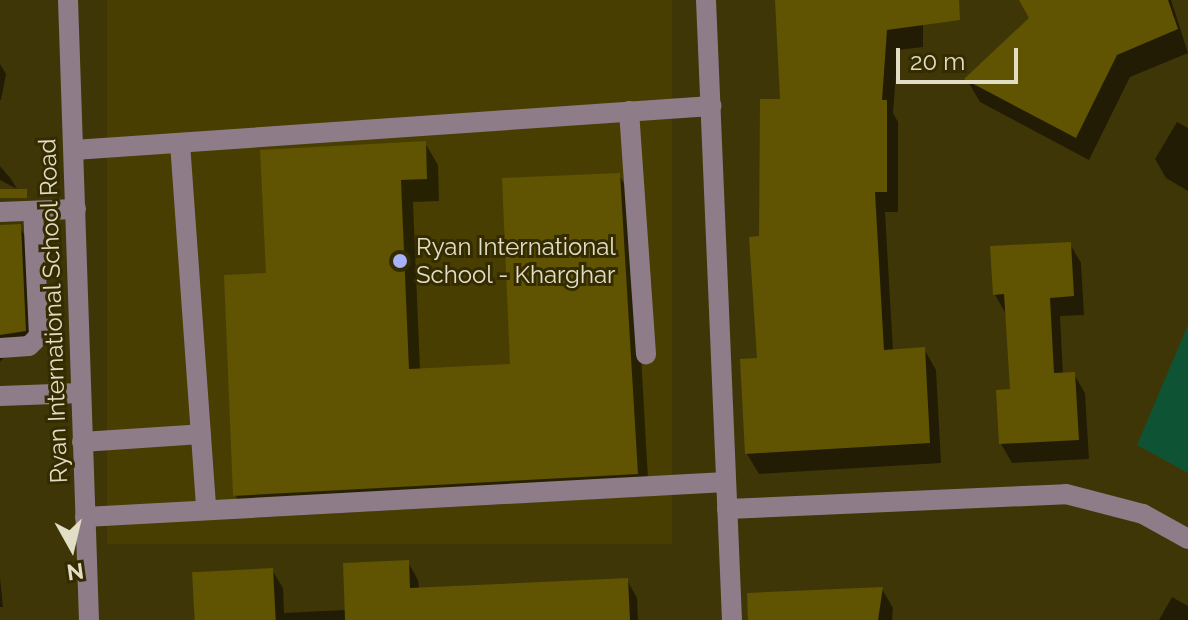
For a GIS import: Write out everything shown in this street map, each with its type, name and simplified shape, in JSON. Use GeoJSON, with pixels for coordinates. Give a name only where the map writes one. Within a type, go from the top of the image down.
{"type":"FeatureCollection","features":[{"type":"Feature","properties":{"kind":"street","name":"Ryan International School Road"},"geometry":{"type":"LineString","coordinates":[[68,0],[89,620]]}},
{"type":"Feature","properties":{"kind":"street"},"geometry":{"type":"LineString","coordinates":[[706,0],[732,620]]}},
{"type":"Feature","properties":{"kind":"street"},"geometry":{"type":"LineString","coordinates":[[74,150],[711,106]]}},
{"type":"Feature","properties":{"kind":"street"},"geometry":{"type":"LineString","coordinates":[[629,111],[646,354]]}},
{"type":"Feature","properties":{"kind":"street"},"geometry":{"type":"LineString","coordinates":[[180,143],[206,510]]}},
{"type":"Feature","properties":{"kind":"street"},"geometry":{"type":"LineString","coordinates":[[0,212],[76,209]]}},
{"type":"Feature","properties":{"kind":"street"},"geometry":{"type":"LineString","coordinates":[[0,348],[29,346],[39,336],[33,211]]}},
{"type":"Feature","properties":{"kind":"street"},"geometry":{"type":"LineString","coordinates":[[0,396],[81,393]]}},
{"type":"Feature","properties":{"kind":"street"},"geometry":{"type":"LineString","coordinates":[[82,442],[201,434]]}},
{"type":"Feature","properties":{"kind":"street"},"geometry":{"type":"LineString","coordinates":[[85,517],[726,482]]}},
{"type":"Feature","properties":{"kind":"street"},"geometry":{"type":"LineString","coordinates":[[727,509],[1066,494],[1143,514],[1188,539]]}},
{"type":"Feature","properties":{"kind":"shaded area","name":"Ryan International School - Kharghar"},"geometry":{"type":"Polygon","coordinates":[[[107,0],[672,0],[672,544],[107,544],[107,0]]]}},
{"type":"Feature","properties":{"kind":"green space"},"geometry":{"type":"Polygon","coordinates":[[[1188,325],[1188,473],[1137,445],[1188,325]]]}},
{"type":"Feature","properties":{"kind":"building"},"geometry":{"type":"Polygon","coordinates":[[[775,0],[959,0],[960,20],[887,30],[882,100],[887,100],[887,192],[875,192],[884,350],[925,347],[930,443],[745,454],[740,359],[757,358],[749,237],[759,236],[760,99],[780,99],[775,0]]]}},
{"type":"Feature","properties":{"kind":"building"},"geometry":{"type":"Polygon","coordinates":[[[1019,0],[1168,0],[1178,29],[1117,55],[1076,138],[964,79],[1029,18],[1019,0]]]}},
{"type":"Feature","properties":{"kind":"building"},"geometry":{"type":"Polygon","coordinates":[[[426,141],[427,179],[401,180],[409,369],[510,364],[502,178],[620,173],[638,474],[233,496],[224,275],[266,273],[260,150],[426,141]]]}},
{"type":"Feature","properties":{"kind":"building"},"geometry":{"type":"Polygon","coordinates":[[[0,189],[27,189],[27,198],[0,198],[0,189]]]}},
{"type":"Feature","properties":{"kind":"building"},"geometry":{"type":"Polygon","coordinates":[[[21,224],[26,331],[0,335],[0,225],[21,224]]]}},
{"type":"Feature","properties":{"kind":"building"},"geometry":{"type":"Polygon","coordinates":[[[1071,242],[1074,296],[1050,298],[1054,373],[1075,372],[1079,440],[999,444],[996,390],[1010,389],[1004,294],[993,295],[990,246],[1071,242]]]}},
{"type":"Feature","properties":{"kind":"building"},"geometry":{"type":"Polygon","coordinates":[[[409,560],[410,588],[628,578],[630,620],[345,620],[343,563],[409,560]]]}},
{"type":"Feature","properties":{"kind":"building"},"geometry":{"type":"Polygon","coordinates":[[[273,568],[276,620],[195,620],[192,572],[273,568]]]}},
{"type":"Feature","properties":{"kind":"building"},"geometry":{"type":"Polygon","coordinates":[[[883,587],[878,620],[748,620],[747,593],[883,587]]]}},
{"type":"Feature","properties":{"kind":"place","name":"Ryan International School - Kharghar"},"geometry":{"type":"Point","coordinates":[400,261]}}]}
